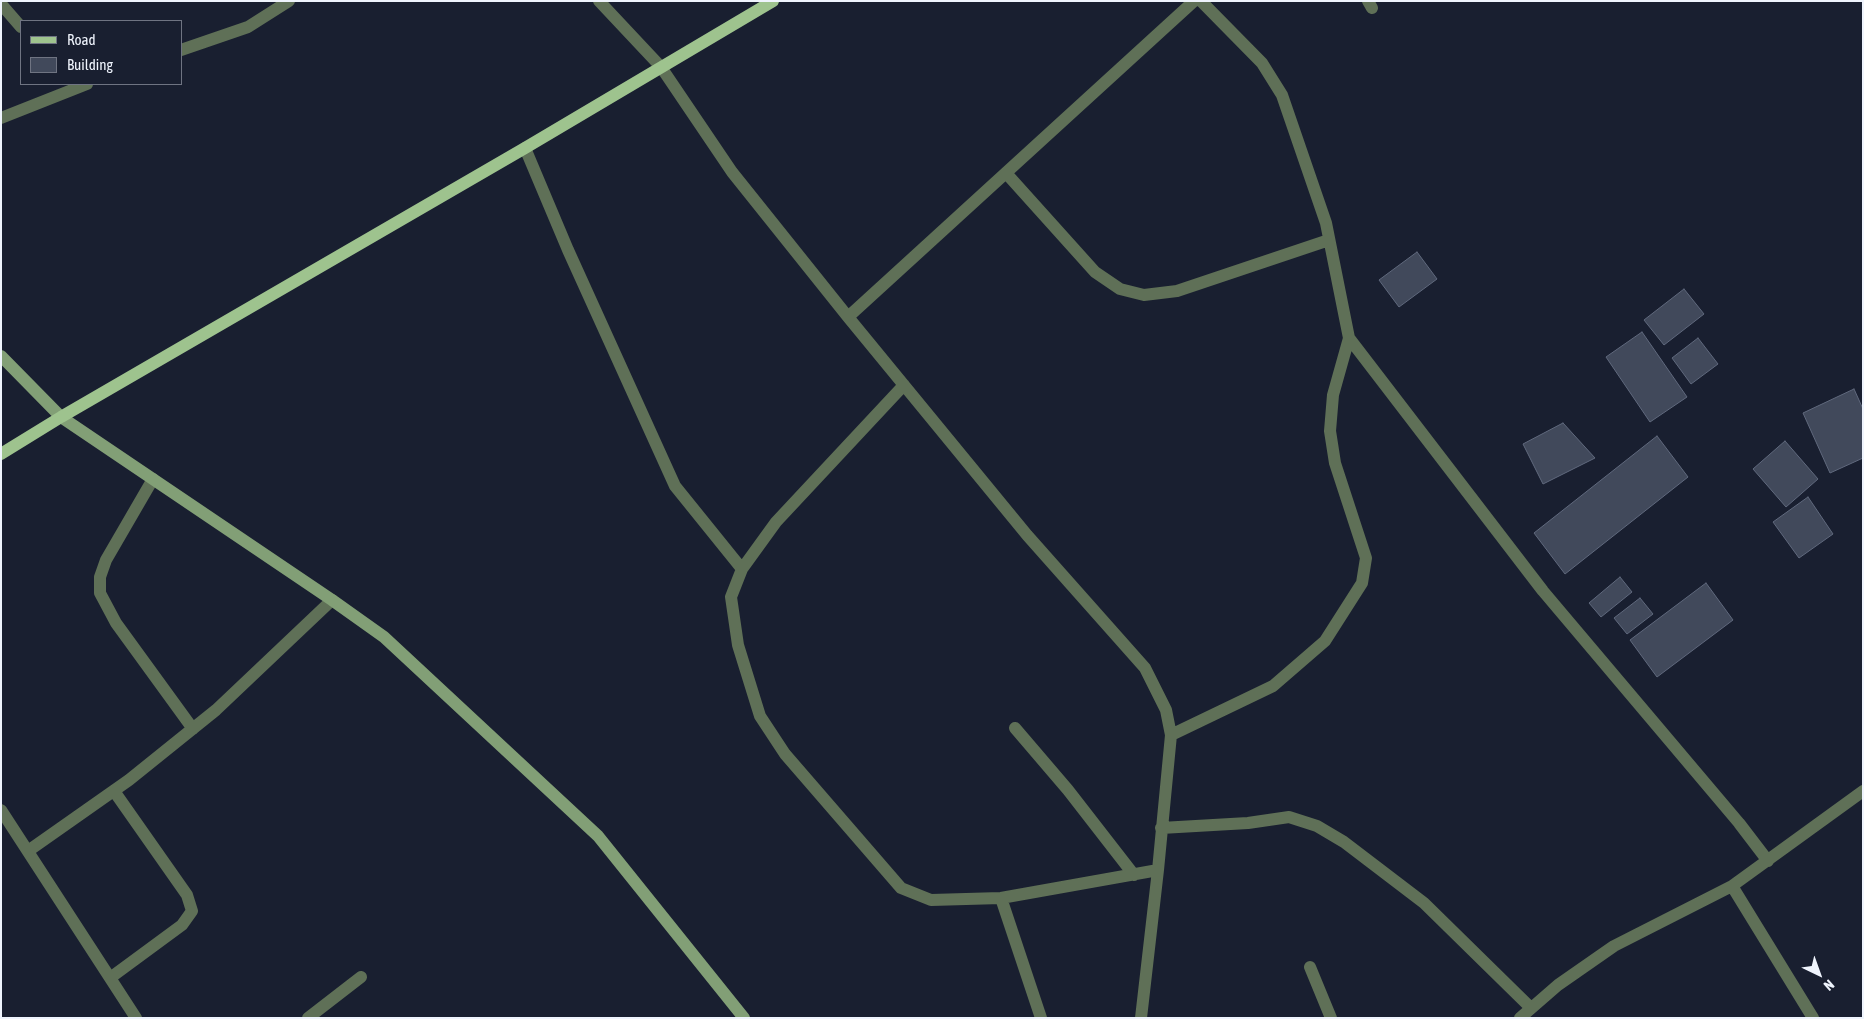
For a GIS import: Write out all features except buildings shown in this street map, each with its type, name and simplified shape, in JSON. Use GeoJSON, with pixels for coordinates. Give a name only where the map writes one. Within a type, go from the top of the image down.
{"type":"FeatureCollection","features":[{"type":"Feature","properties":{"kind":"main road"},"geometry":{"type":"LineString","coordinates":[[1,454],[61,417],[525,148],[773,1]]}},
{"type":"Feature","properties":{"kind":"street"},"geometry":{"type":"LineString","coordinates":[[182,50],[248,26],[289,1]]}},
{"type":"Feature","properties":{"kind":"street"},"geometry":{"type":"LineString","coordinates":[[599,1],[662,67],[732,172],[848,317],[1028,535],[1146,668],[1166,710],[1171,736],[1141,1018]]}},
{"type":"Feature","properties":{"kind":"street"},"geometry":{"type":"LineString","coordinates":[[848,317],[1194,1]]}},
{"type":"Feature","properties":{"kind":"street"},"geometry":{"type":"LineString","coordinates":[[1202,1],[1262,63],[1282,95],[1326,223],[1349,338],[1543,591],[1739,823],[1768,861]]}},
{"type":"Feature","properties":{"kind":"street"},"geometry":{"type":"LineString","coordinates":[[1,4],[20,26]]}},
{"type":"Feature","properties":{"kind":"street"},"geometry":{"type":"LineString","coordinates":[[1,118],[78,85]]}},
{"type":"Feature","properties":{"kind":"street"},"geometry":{"type":"LineString","coordinates":[[525,148],[568,250],[675,486],[742,569]]}},
{"type":"Feature","properties":{"kind":"street"},"geometry":{"type":"LineString","coordinates":[[1006,173],[1095,272],[1120,288],[1144,295],[1177,291],[1329,240]]}},
{"type":"Feature","properties":{"kind":"street"},"geometry":{"type":"LineString","coordinates":[[1171,736],[1273,686],[1325,641],[1362,583],[1366,558],[1334,463],[1330,431],[1333,395],[1349,338]]}},
{"type":"Feature","properties":{"kind":"street"},"geometry":{"type":"LineString","coordinates":[[1,356],[61,417],[332,600],[384,638],[598,836],[744,1018]]}},
{"type":"Feature","properties":{"kind":"street"},"geometry":{"type":"LineString","coordinates":[[904,385],[776,522],[742,569],[731,597],[738,645],[760,716],[785,754],[901,888],[931,900],[1001,898],[1158,870]]}},
{"type":"Feature","properties":{"kind":"street"},"geometry":{"type":"LineString","coordinates":[[153,479],[106,560],[100,578],[100,593],[116,623],[193,729]]}},
{"type":"Feature","properties":{"kind":"street"},"geometry":{"type":"LineString","coordinates":[[28,851],[114,791],[193,729],[216,710],[332,600]]}},
{"type":"Feature","properties":{"kind":"street"},"geometry":{"type":"LineString","coordinates":[[1016,728],[1068,790],[1134,875]]}},
{"type":"Feature","properties":{"kind":"street"},"geometry":{"type":"LineString","coordinates":[[1520,1018],[1558,985],[1614,946],[1732,886],[1863,790]]}},
{"type":"Feature","properties":{"kind":"street"},"geometry":{"type":"LineString","coordinates":[[110,978],[182,925],[192,911],[187,895],[114,791]]}},
{"type":"Feature","properties":{"kind":"street"},"geometry":{"type":"LineString","coordinates":[[1,810],[136,1018]]}},
{"type":"Feature","properties":{"kind":"street"},"geometry":{"type":"LineString","coordinates":[[1161,828],[1248,823],[1289,818],[1317,826],[1344,842],[1424,903],[1531,1008]]}},
{"type":"Feature","properties":{"kind":"street"},"geometry":{"type":"LineString","coordinates":[[1732,886],[1813,1018]]}},
{"type":"Feature","properties":{"kind":"street"},"geometry":{"type":"LineString","coordinates":[[1001,898],[1041,1018]]}},
{"type":"Feature","properties":{"kind":"street"},"geometry":{"type":"LineString","coordinates":[[1310,967],[1331,1018]]}},
{"type":"Feature","properties":{"kind":"street"},"geometry":{"type":"LineString","coordinates":[[308,1018],[360,977]]}}]}
